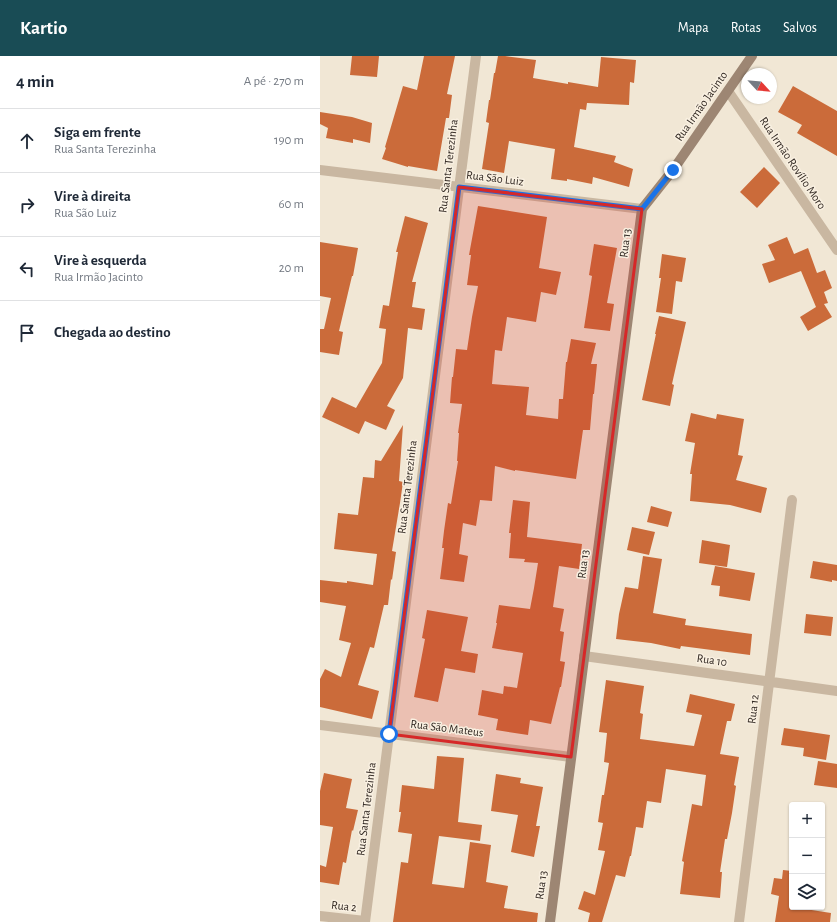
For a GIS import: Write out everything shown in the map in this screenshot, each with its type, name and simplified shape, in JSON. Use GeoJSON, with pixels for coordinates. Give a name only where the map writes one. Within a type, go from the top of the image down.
{"type":"FeatureCollection","features":[{"type":"Feature","properties":{"kind":"street","name":"Rua Santa Terezinha"},"geometry":{"type":"LineString","coordinates":[[365,922],[476,56]]}},
{"type":"Feature","properties":{"kind":"street","name":"Rua Irmão Jacinto"},"geometry":{"type":"LineString","coordinates":[[642,209],[673,170],[752,56]]}},
{"type":"Feature","properties":{"kind":"street","name":"Rua Irmão Rovílio Moro"},"geometry":{"type":"LineString","coordinates":[[728,91],[837,250]]}},
{"type":"Feature","properties":{"kind":"street","name":"Rua São Luiz"},"geometry":{"type":"LineString","coordinates":[[320,170],[642,209]]}},
{"type":"Feature","properties":{"kind":"street","name":"Rua 13"},"geometry":{"type":"LineString","coordinates":[[550,922],[642,209]]}},
{"type":"Feature","properties":{"kind":"street","name":"Rua 12"},"geometry":{"type":"LineString","coordinates":[[739,922],[792,500]]}},
{"type":"Feature","properties":{"kind":"street","name":"Rua 10"},"geometry":{"type":"LineString","coordinates":[[584,656],[837,690]]}},
{"type":"Feature","properties":{"kind":"street","name":"Rua São Mateus"},"geometry":{"type":"LineString","coordinates":[[320,725],[572,758]]}},
{"type":"Feature","properties":{"kind":"street","name":"Rua 2"},"geometry":{"type":"LineString","coordinates":[[320,916],[365,922]]}},
{"type":"Feature","properties":{"kind":"highlighted area"},"geometry":{"type":"Polygon","coordinates":[[[459,187],[642,209],[571,757],[389,734],[459,187]]]}},
{"type":"Feature","properties":{"kind":"building"},"geometry":{"type":"Polygon","coordinates":[[[352,56],[379,56],[377,77],[350,75],[352,56]]]}},
{"type":"Feature","properties":{"kind":"building"},"geometry":{"type":"Polygon","coordinates":[[[424,56],[455,56],[447,94],[452,95],[449,118],[446,118],[437,171],[408,167],[382,159],[403,86],[417,90],[424,56]]]}},
{"type":"Feature","properties":{"kind":"building"},"geometry":{"type":"Polygon","coordinates":[[[498,56],[536,60],[533,78],[598,87],[601,57],[636,60],[634,83],[630,82],[629,105],[587,103],[586,110],[580,109],[574,147],[616,156],[614,162],[633,169],[629,187],[593,177],[592,184],[567,179],[567,181],[551,179],[555,149],[509,141],[504,173],[482,169],[489,123],[486,122],[489,100],[498,56]]]}},
{"type":"Feature","properties":{"kind":"building"},"geometry":{"type":"Polygon","coordinates":[[[793,86],[837,111],[837,156],[797,133],[802,125],[778,112],[793,86]]]}},
{"type":"Feature","properties":{"kind":"building"},"geometry":{"type":"Polygon","coordinates":[[[320,112],[352,117],[372,123],[370,143],[353,139],[353,143],[326,138],[328,128],[320,124],[320,112]]]}},
{"type":"Feature","properties":{"kind":"building"},"geometry":{"type":"Polygon","coordinates":[[[764,167],[780,183],[757,208],[740,192],[764,167]]]}},
{"type":"Feature","properties":{"kind":"building"},"geometry":{"type":"Polygon","coordinates":[[[478,206],[547,217],[539,268],[561,272],[556,295],[541,292],[536,322],[507,317],[502,351],[495,350],[492,384],[529,387],[526,415],[558,419],[559,399],[563,399],[566,362],[571,339],[596,343],[591,364],[597,364],[590,430],[583,430],[576,479],[515,471],[495,466],[492,501],[480,500],[476,526],[463,523],[459,554],[468,556],[464,582],[440,579],[444,548],[442,548],[448,503],[451,504],[458,461],[458,433],[462,404],[450,403],[452,377],[456,349],[467,350],[478,286],[467,285],[471,255],[469,255],[478,206]]]}},
{"type":"Feature","properties":{"kind":"building"},"geometry":{"type":"Polygon","coordinates":[[[405,216],[428,223],[412,282],[416,282],[412,307],[425,309],[422,330],[408,328],[403,378],[387,406],[395,410],[386,430],[365,421],[359,434],[322,417],[332,397],[356,408],[382,363],[386,329],[379,328],[383,305],[389,306],[398,252],[396,252],[405,216]]]}},
{"type":"Feature","properties":{"kind":"building"},"geometry":{"type":"Polygon","coordinates":[[[787,237],[794,254],[808,248],[817,273],[825,270],[832,288],[824,292],[828,303],[824,304],[832,317],[808,331],[800,317],[816,307],[801,271],[769,283],[762,264],[775,260],[768,245],[787,237]]]}},
{"type":"Feature","properties":{"kind":"building"},"geometry":{"type":"Polygon","coordinates":[[[320,242],[358,248],[353,276],[339,331],[343,332],[339,355],[320,352],[320,329],[324,329],[331,298],[320,296],[320,242]]]}},
{"type":"Feature","properties":{"kind":"building"},"geometry":{"type":"Polygon","coordinates":[[[594,244],[617,248],[607,303],[614,304],[610,331],[584,328],[592,276],[589,275],[594,244]]]}},
{"type":"Feature","properties":{"kind":"building"},"geometry":{"type":"Polygon","coordinates":[[[662,254],[686,258],[682,282],[676,281],[672,314],[656,312],[661,278],[659,278],[662,254]]]}},
{"type":"Feature","properties":{"kind":"building"},"geometry":{"type":"Polygon","coordinates":[[[659,316],[686,322],[672,384],[674,385],[670,406],[642,400],[659,316]]]}},
{"type":"Feature","properties":{"kind":"building"},"geometry":{"type":"Polygon","coordinates":[[[691,413],[716,419],[717,414],[744,419],[738,455],[743,456],[736,480],[767,488],[761,513],[730,505],[690,501],[692,474],[690,474],[695,443],[685,441],[691,413]]]}},
{"type":"Feature","properties":{"kind":"building"},"geometry":{"type":"Polygon","coordinates":[[[403,425],[399,481],[403,482],[392,551],[396,552],[388,605],[384,605],[374,648],[370,647],[358,685],[379,691],[372,719],[320,707],[320,679],[325,669],[341,677],[351,643],[339,640],[346,606],[320,602],[320,580],[347,583],[347,581],[373,585],[377,554],[334,549],[338,513],[358,515],[363,477],[374,478],[375,460],[381,461],[403,425]]]}},
{"type":"Feature","properties":{"kind":"building"},"geometry":{"type":"Polygon","coordinates":[[[513,500],[530,502],[527,537],[582,544],[579,569],[559,566],[553,607],[564,609],[560,631],[564,632],[560,661],[565,662],[561,687],[551,724],[530,720],[528,735],[496,730],[498,719],[478,715],[482,690],[503,694],[504,686],[517,688],[523,653],[492,648],[499,605],[530,609],[534,588],[538,563],[524,562],[525,559],[509,558],[511,533],[509,533],[513,500]]]}},
{"type":"Feature","properties":{"kind":"building"},"geometry":{"type":"Polygon","coordinates":[[[651,506],[672,512],[668,527],[647,522],[651,506]]]}},
{"type":"Feature","properties":{"kind":"building"},"geometry":{"type":"Polygon","coordinates":[[[632,527],[655,532],[649,555],[627,550],[632,527]]]}},
{"type":"Feature","properties":{"kind":"building"},"geometry":{"type":"Polygon","coordinates":[[[702,540],[730,545],[727,567],[699,563],[702,540]]]}},
{"type":"Feature","properties":{"kind":"building"},"geometry":{"type":"Polygon","coordinates":[[[643,556],[662,559],[653,613],[686,619],[685,625],[752,634],[750,655],[681,646],[680,649],[651,643],[616,639],[619,614],[625,587],[638,589],[643,556]]]}},
{"type":"Feature","properties":{"kind":"building"},"geometry":{"type":"Polygon","coordinates":[[[813,561],[837,565],[837,581],[832,580],[832,582],[810,578],[813,561]]]}},
{"type":"Feature","properties":{"kind":"building"},"geometry":{"type":"Polygon","coordinates":[[[715,566],[755,573],[750,601],[719,596],[720,586],[711,585],[715,566]]]}},
{"type":"Feature","properties":{"kind":"building"},"geometry":{"type":"Polygon","coordinates":[[[427,610],[468,617],[461,651],[478,654],[475,673],[445,668],[438,702],[414,697],[425,639],[422,638],[427,610]]]}},
{"type":"Feature","properties":{"kind":"building"},"geometry":{"type":"Polygon","coordinates":[[[806,614],[833,617],[831,636],[804,633],[806,614]]]}},
{"type":"Feature","properties":{"kind":"building"},"geometry":{"type":"Polygon","coordinates":[[[606,680],[644,686],[640,713],[643,714],[640,739],[694,746],[702,715],[686,712],[690,694],[735,704],[731,721],[727,721],[720,754],[739,757],[734,785],[736,786],[732,813],[727,839],[725,839],[720,872],[722,872],[720,898],[680,894],[684,862],[682,861],[692,804],[702,806],[706,775],[666,769],[661,803],[647,801],[643,828],[636,827],[631,856],[625,877],[616,875],[602,922],[588,922],[590,913],[578,909],[584,891],[595,895],[605,851],[598,850],[603,823],[598,822],[609,763],[604,762],[607,733],[599,732],[606,680]]]}},
{"type":"Feature","properties":{"kind":"building"},"geometry":{"type":"Polygon","coordinates":[[[784,728],[830,735],[826,760],[803,756],[804,748],[781,745],[784,728]]]}},
{"type":"Feature","properties":{"kind":"building"},"geometry":{"type":"Polygon","coordinates":[[[437,756],[464,758],[458,822],[482,825],[480,841],[439,836],[432,884],[464,888],[470,842],[491,845],[486,882],[508,886],[504,908],[538,913],[537,922],[393,922],[401,862],[408,863],[412,834],[398,832],[401,812],[399,812],[402,785],[434,789],[437,756]]]}},
{"type":"Feature","properties":{"kind":"building"},"geometry":{"type":"Polygon","coordinates":[[[818,761],[837,764],[837,788],[814,785],[818,761]]]}},
{"type":"Feature","properties":{"kind":"building"},"geometry":{"type":"Polygon","coordinates":[[[324,773],[352,779],[346,808],[358,810],[353,831],[352,830],[346,863],[343,862],[339,885],[320,882],[320,865],[326,867],[333,827],[320,825],[320,791],[324,773]]]}},
{"type":"Feature","properties":{"kind":"building"},"geometry":{"type":"Polygon","coordinates":[[[496,774],[521,778],[520,783],[543,787],[536,826],[540,826],[534,857],[511,852],[518,815],[491,811],[496,774]]]}},
{"type":"Feature","properties":{"kind":"building"},"geometry":{"type":"Polygon","coordinates":[[[783,870],[789,871],[789,910],[812,910],[831,913],[830,922],[775,922],[779,896],[771,894],[774,878],[782,879],[783,870]]]}},
{"type":"Feature","properties":{"kind":"route"},"geometry":{"type":"LineString","coordinates":[[389,734],[459,187],[642,209],[673,170]]}}]}
